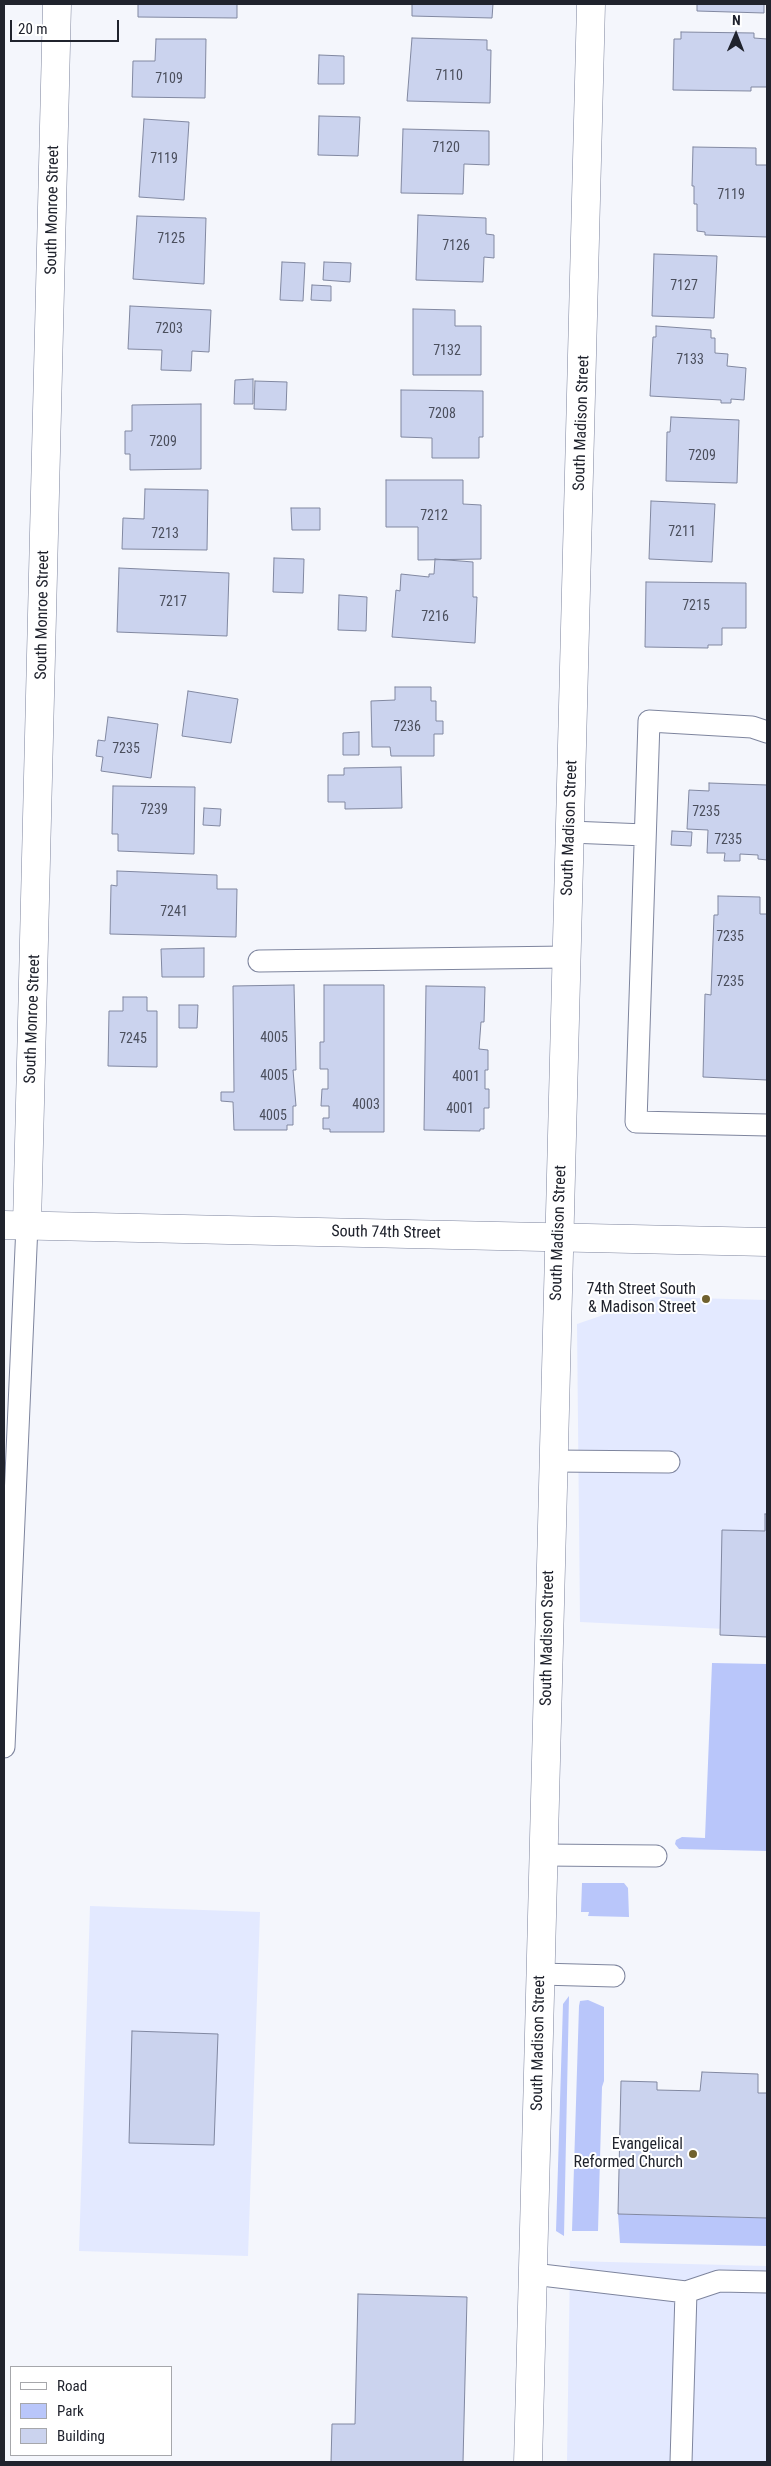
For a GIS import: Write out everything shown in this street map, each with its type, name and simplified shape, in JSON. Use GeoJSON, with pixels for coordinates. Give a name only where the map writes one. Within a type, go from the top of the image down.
{"type":"FeatureCollection","features":[{"type":"Feature","properties":{"kind":"street","name":"South Monroe Street"},"geometry":{"type":"LineString","coordinates":[[15,1225],[57,4]]}},
{"type":"Feature","properties":{"kind":"street","name":"South Madison Street"},"geometry":{"type":"LineString","coordinates":[[528,2462],[591,4]]}},
{"type":"Feature","properties":{"kind":"street","name":"South 74th Street"},"geometry":{"type":"LineString","coordinates":[[15,1225],[767,1242]]}},
{"type":"Feature","properties":{"kind":"lane"},"geometry":{"type":"LineString","coordinates":[[767,732],[752,726],[649,720],[636,1122],[767,1124]]}},
{"type":"Feature","properties":{"kind":"lane"},"geometry":{"type":"LineString","coordinates":[[570,832],[644,835]]}},
{"type":"Feature","properties":{"kind":"lane"},"geometry":{"type":"LineString","coordinates":[[259,961],[567,957]]}},
{"type":"Feature","properties":{"kind":"lane"},"geometry":{"type":"LineString","coordinates":[[4,1747],[15,1225]]}},
{"type":"Feature","properties":{"kind":"lane"},"geometry":{"type":"LineString","coordinates":[[553,1461],[669,1462]]}},
{"type":"Feature","properties":{"kind":"lane"},"geometry":{"type":"LineString","coordinates":[[543,1855],[656,1856]]}},
{"type":"Feature","properties":{"kind":"lane"},"geometry":{"type":"LineString","coordinates":[[540,1974],[614,1976]]}},
{"type":"Feature","properties":{"kind":"lane"},"geometry":{"type":"LineString","coordinates":[[533,2274],[686,2292],[719,2281],[767,2282]]}},
{"type":"Feature","properties":{"kind":"lane"},"geometry":{"type":"LineString","coordinates":[[680,2462],[686,2292]]}},
{"type":"Feature","properties":{"kind":"shaded area"},"geometry":{"type":"Polygon","coordinates":[[[656,1297],[767,1300],[767,1631],[580,1622],[577,1324],[656,1297]]]}},
{"type":"Feature","properties":{"kind":"shaded area"},"geometry":{"type":"Polygon","coordinates":[[[90,1906],[260,1912],[248,2256],[79,2251],[90,1906]]]}},
{"type":"Feature","properties":{"kind":"shaded area"},"geometry":{"type":"Polygon","coordinates":[[[570,2261],[767,2266],[767,2462],[567,2462],[570,2261]]]}},
{"type":"Feature","properties":{"kind":"green space"},"geometry":{"type":"Polygon","coordinates":[[[712,1663],[767,1664],[767,1851],[679,1849],[675,1844],[676,1840],[682,1837],[705,1838],[712,1663]]]}},
{"type":"Feature","properties":{"kind":"green space"},"geometry":{"type":"Polygon","coordinates":[[[582,1883],[624,1883],[628,1888],[629,1917],[588,1916],[589,1912],[581,1912],[582,1883]]]}},
{"type":"Feature","properties":{"kind":"green space"},"geometry":{"type":"Polygon","coordinates":[[[569,1996],[564,2236],[556,2231],[563,2004],[569,1996]]]}},
{"type":"Feature","properties":{"kind":"green space"},"geometry":{"type":"Polygon","coordinates":[[[588,2000],[604,2007],[604,2081],[602,2087],[598,2231],[572,2231],[579,2006],[580,2001],[588,2000]]]}},
{"type":"Feature","properties":{"kind":"green space"},"geometry":{"type":"Polygon","coordinates":[[[618,2214],[767,2218],[767,2246],[620,2243],[618,2214]]]}},
{"type":"Feature","properties":{"kind":"building"},"geometry":{"type":"Polygon","coordinates":[[[138,4],[237,4],[237,18],[138,17],[138,4]]]}},
{"type":"Feature","properties":{"kind":"building"},"geometry":{"type":"Polygon","coordinates":[[[412,4],[493,4],[492,18],[412,16],[412,4]]]}},
{"type":"Feature","properties":{"kind":"building"},"geometry":{"type":"Polygon","coordinates":[[[697,4],[764,4],[764,13],[697,11],[697,4]]]}},
{"type":"Feature","properties":{"kind":"building"},"geometry":{"type":"Polygon","coordinates":[[[681,32],[754,33],[754,38],[767,39],[767,87],[751,87],[751,91],[673,90],[674,39],[681,39],[681,32]]]}},
{"type":"Feature","properties":{"kind":"building"},"geometry":{"type":"Polygon","coordinates":[[[412,38],[487,40],[487,50],[491,50],[490,103],[407,101],[412,38]]]}},
{"type":"Feature","properties":{"kind":"building"},"geometry":{"type":"Polygon","coordinates":[[[156,39],[206,39],[205,98],[132,97],[133,61],[155,61],[156,39]]]}},
{"type":"Feature","properties":{"kind":"building"},"geometry":{"type":"Polygon","coordinates":[[[319,55],[344,56],[344,84],[318,84],[319,55]]]}},
{"type":"Feature","properties":{"kind":"building"},"geometry":{"type":"Polygon","coordinates":[[[319,116],[360,117],[358,156],[318,155],[319,116]]]}},
{"type":"Feature","properties":{"kind":"building"},"geometry":{"type":"Polygon","coordinates":[[[144,119],[189,122],[184,200],[139,197],[144,119]]]}},
{"type":"Feature","properties":{"kind":"building"},"geometry":{"type":"Polygon","coordinates":[[[403,129],[489,131],[489,165],[464,164],[463,194],[401,193],[403,129]]]}},
{"type":"Feature","properties":{"kind":"building"},"geometry":{"type":"Polygon","coordinates":[[[693,147],[756,148],[756,165],[767,165],[767,237],[705,235],[705,232],[697,231],[697,204],[694,204],[694,186],[692,186],[693,147]]]}},
{"type":"Feature","properties":{"kind":"building"},"geometry":{"type":"Polygon","coordinates":[[[418,215],[486,218],[486,234],[494,235],[494,258],[484,257],[483,282],[416,280],[418,215]]]}},
{"type":"Feature","properties":{"kind":"building"},"geometry":{"type":"Polygon","coordinates":[[[137,216],[206,218],[204,284],[133,279],[137,216]]]}},
{"type":"Feature","properties":{"kind":"building"},"geometry":{"type":"Polygon","coordinates":[[[654,254],[717,256],[714,318],[652,316],[654,254]]]}},
{"type":"Feature","properties":{"kind":"building"},"geometry":{"type":"Polygon","coordinates":[[[282,262],[305,263],[303,301],[280,300],[282,262]]]}},
{"type":"Feature","properties":{"kind":"building"},"geometry":{"type":"Polygon","coordinates":[[[324,262],[351,263],[350,282],[323,280],[324,262]]]}},
{"type":"Feature","properties":{"kind":"building"},"geometry":{"type":"Polygon","coordinates":[[[312,285],[331,286],[331,301],[311,300],[312,285]]]}},
{"type":"Feature","properties":{"kind":"building"},"geometry":{"type":"Polygon","coordinates":[[[130,306],[211,310],[209,352],[192,351],[191,371],[161,370],[162,350],[128,349],[130,306]]]}},
{"type":"Feature","properties":{"kind":"building"},"geometry":{"type":"Polygon","coordinates":[[[413,309],[455,310],[455,326],[481,326],[481,375],[413,375],[413,309]]]}},
{"type":"Feature","properties":{"kind":"building"},"geometry":{"type":"Polygon","coordinates":[[[656,326],[711,330],[711,338],[715,338],[715,353],[728,354],[727,366],[746,368],[744,400],[731,399],[731,403],[721,403],[721,400],[650,396],[653,337],[656,337],[656,326]]]}},
{"type":"Feature","properties":{"kind":"building"},"geometry":{"type":"Polygon","coordinates":[[[253,379],[253,404],[234,404],[235,380],[253,379]]]}},
{"type":"Feature","properties":{"kind":"building"},"geometry":{"type":"Polygon","coordinates":[[[255,381],[287,382],[286,410],[254,409],[255,381]]]}},
{"type":"Feature","properties":{"kind":"building"},"geometry":{"type":"Polygon","coordinates":[[[401,390],[483,391],[483,437],[479,437],[479,458],[432,458],[432,438],[401,437],[401,390]]]}},
{"type":"Feature","properties":{"kind":"building"},"geometry":{"type":"Polygon","coordinates":[[[201,404],[201,469],[130,470],[130,454],[125,454],[125,431],[132,431],[132,405],[201,404]]]}},
{"type":"Feature","properties":{"kind":"building"},"geometry":{"type":"Polygon","coordinates":[[[671,417],[739,420],[737,483],[666,481],[667,432],[670,432],[671,417]]]}},
{"type":"Feature","properties":{"kind":"building"},"geometry":{"type":"Polygon","coordinates":[[[386,480],[463,480],[463,504],[481,505],[481,559],[418,560],[418,527],[386,527],[386,480]]]}},
{"type":"Feature","properties":{"kind":"building"},"geometry":{"type":"Polygon","coordinates":[[[145,489],[208,490],[207,550],[122,549],[123,518],[144,519],[145,489]]]}},
{"type":"Feature","properties":{"kind":"building"},"geometry":{"type":"Polygon","coordinates":[[[651,501],[715,504],[712,562],[649,559],[651,501]]]}},
{"type":"Feature","properties":{"kind":"building"},"geometry":{"type":"Polygon","coordinates":[[[291,508],[320,508],[320,530],[292,530],[291,508]]]}},
{"type":"Feature","properties":{"kind":"building"},"geometry":{"type":"Polygon","coordinates":[[[274,558],[304,559],[303,593],[273,592],[274,558]]]}},
{"type":"Feature","properties":{"kind":"building"},"geometry":{"type":"Polygon","coordinates":[[[435,559],[473,562],[473,597],[477,597],[475,643],[392,637],[396,590],[400,591],[401,574],[429,577],[429,574],[434,574],[435,559]]]}},
{"type":"Feature","properties":{"kind":"building"},"geometry":{"type":"Polygon","coordinates":[[[119,568],[229,573],[227,636],[117,632],[119,568]]]}},
{"type":"Feature","properties":{"kind":"building"},"geometry":{"type":"Polygon","coordinates":[[[646,582],[746,583],[746,628],[722,628],[722,645],[708,645],[708,648],[645,647],[646,582]]]}},
{"type":"Feature","properties":{"kind":"building"},"geometry":{"type":"Polygon","coordinates":[[[339,595],[367,597],[366,631],[338,630],[339,595]]]}},
{"type":"Feature","properties":{"kind":"building"},"geometry":{"type":"Polygon","coordinates":[[[395,687],[431,687],[431,701],[436,701],[436,721],[443,721],[443,734],[434,734],[434,756],[391,756],[390,747],[372,747],[371,701],[395,700],[395,687]]]}},
{"type":"Feature","properties":{"kind":"building"},"geometry":{"type":"Polygon","coordinates":[[[188,691],[238,699],[231,743],[182,736],[188,691]]]}},
{"type":"Feature","properties":{"kind":"building"},"geometry":{"type":"Polygon","coordinates":[[[108,717],[158,724],[151,778],[101,771],[103,757],[96,756],[98,740],[105,741],[108,717]]]}},
{"type":"Feature","properties":{"kind":"building"},"geometry":{"type":"Polygon","coordinates":[[[359,732],[359,755],[343,755],[343,733],[359,732]]]}},
{"type":"Feature","properties":{"kind":"building"},"geometry":{"type":"Polygon","coordinates":[[[401,767],[402,808],[345,809],[345,802],[328,802],[328,775],[344,775],[344,768],[401,767]]]}},
{"type":"Feature","properties":{"kind":"building"},"geometry":{"type":"Polygon","coordinates":[[[709,783],[767,785],[767,860],[758,859],[758,855],[740,854],[740,861],[724,861],[725,853],[707,853],[708,830],[687,829],[689,790],[709,791],[709,783]]]}},
{"type":"Feature","properties":{"kind":"building"},"geometry":{"type":"Polygon","coordinates":[[[113,786],[195,787],[194,854],[118,851],[118,834],[112,834],[113,786]]]}},
{"type":"Feature","properties":{"kind":"building"},"geometry":{"type":"Polygon","coordinates":[[[204,808],[221,809],[220,826],[203,825],[204,808]]]}},
{"type":"Feature","properties":{"kind":"building"},"geometry":{"type":"Polygon","coordinates":[[[672,831],[692,832],[691,846],[671,845],[672,831]]]}},
{"type":"Feature","properties":{"kind":"building"},"geometry":{"type":"Polygon","coordinates":[[[117,871],[217,875],[217,889],[237,889],[236,937],[110,934],[111,885],[117,886],[117,871]]]}},
{"type":"Feature","properties":{"kind":"building"},"geometry":{"type":"Polygon","coordinates":[[[718,896],[760,897],[760,914],[767,914],[767,1080],[703,1077],[705,994],[711,995],[714,915],[718,915],[718,896]]]}},
{"type":"Feature","properties":{"kind":"building"},"geometry":{"type":"Polygon","coordinates":[[[204,948],[204,977],[162,977],[161,949],[204,948]]]}},
{"type":"Feature","properties":{"kind":"building"},"geometry":{"type":"Polygon","coordinates":[[[294,985],[296,1070],[293,1070],[296,1106],[293,1106],[293,1125],[287,1125],[287,1130],[234,1130],[233,1102],[221,1101],[221,1092],[234,1092],[233,986],[294,985]]]}},
{"type":"Feature","properties":{"kind":"building"},"geometry":{"type":"Polygon","coordinates":[[[324,985],[384,985],[384,1132],[330,1132],[330,1129],[323,1129],[323,1118],[329,1118],[329,1106],[321,1106],[322,1089],[328,1089],[328,1069],[320,1069],[320,1042],[324,1042],[324,985]]]}},
{"type":"Feature","properties":{"kind":"building"},"geometry":{"type":"Polygon","coordinates":[[[426,986],[485,987],[484,1022],[481,1022],[479,1049],[488,1050],[488,1070],[485,1070],[485,1089],[489,1089],[489,1108],[484,1108],[484,1129],[480,1129],[480,1131],[424,1130],[426,986]]]}},
{"type":"Feature","properties":{"kind":"building"},"geometry":{"type":"Polygon","coordinates":[[[123,997],[147,997],[147,1011],[157,1011],[157,1067],[108,1066],[109,1011],[123,1011],[123,997]]]}},
{"type":"Feature","properties":{"kind":"building"},"geometry":{"type":"Polygon","coordinates":[[[179,1005],[198,1005],[197,1028],[179,1028],[179,1005]]]}},
{"type":"Feature","properties":{"kind":"building"},"geometry":{"type":"Polygon","coordinates":[[[765,1514],[767,1514],[767,1637],[720,1635],[722,1530],[765,1531],[765,1514]]]}},
{"type":"Feature","properties":{"kind":"building"},"geometry":{"type":"Polygon","coordinates":[[[132,2031],[218,2034],[214,2145],[129,2143],[132,2031]]]}},
{"type":"Feature","properties":{"kind":"building","name":"Evangelical Reformed Church"},"geometry":{"type":"Polygon","coordinates":[[[702,2072],[758,2074],[758,2093],[767,2093],[767,2218],[618,2214],[621,2081],[657,2082],[657,2090],[700,2091],[702,2072]]]}},
{"type":"Feature","properties":{"kind":"building"},"geometry":{"type":"Polygon","coordinates":[[[358,2294],[467,2297],[463,2462],[331,2462],[332,2424],[355,2424],[358,2294]]]}},
{"type":"Feature","properties":{"kind":"place","name":"74th Street South & Madison Street"},"geometry":{"type":"Point","coordinates":[706,1299]}},
{"type":"Feature","properties":{"kind":"place","name":"Evangelical Reformed Church"},"geometry":{"type":"Point","coordinates":[693,2154]}}]}
